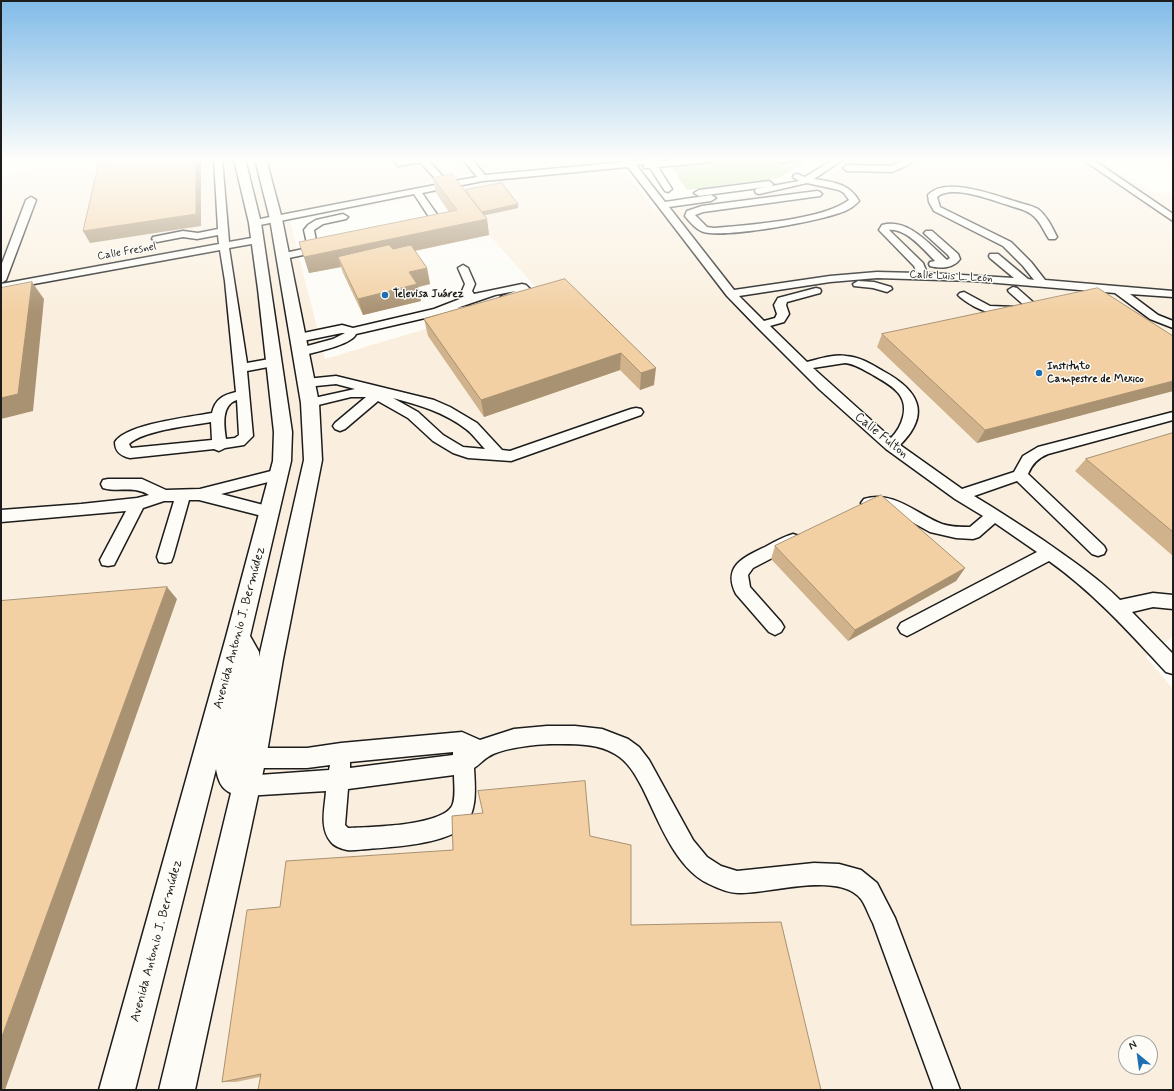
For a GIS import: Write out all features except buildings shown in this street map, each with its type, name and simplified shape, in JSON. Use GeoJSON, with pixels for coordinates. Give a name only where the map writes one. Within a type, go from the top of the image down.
{"type":"FeatureCollection","features":[{"type":"Feature","properties":{"kind":"main road","name":"Avenida Antonio J. Bermúdez"},"geometry":{"type":"LineString","coordinates":[[177,1090],[245,786],[253,758],[271,659],[313,460],[313,432],[308,393],[284,256],[263,227],[257,210]]}},
{"type":"Feature","properties":{"kind":"main road","name":"Avenida Antonio J. Bermúdez"},"geometry":{"type":"LineString","coordinates":[[117,1090],[238,637],[282,461],[283,432],[265,289],[262,210]]}},
{"type":"Feature","properties":{"kind":"main road"},"geometry":{"type":"LineString","coordinates":[[265,289],[276,289],[281,291],[285,312],[290,316],[298,336],[290,349],[281,327],[274,322],[269,321]]}},
{"type":"Feature","properties":{"kind":"main road"},"geometry":{"type":"LineString","coordinates":[[238,637],[247,652],[248,665],[231,741],[228,763],[231,776],[235,781],[245,786]]}},
{"type":"Feature","properties":{"kind":"street"},"geometry":{"type":"LineString","coordinates":[[1,280],[27,210]]}},
{"type":"Feature","properties":{"kind":"street"},"geometry":{"type":"LineString","coordinates":[[218,416],[134,434],[122,442],[122,447],[126,452],[130,453],[219,446],[240,442],[246,436],[241,368],[224,246],[222,210]]}},
{"type":"Feature","properties":{"kind":"street","name":"Calle Fresnel"},"geometry":{"type":"LineString","coordinates":[[1,287],[224,246],[263,227],[336,210]]}},
{"type":"Feature","properties":{"kind":"street"},"geometry":{"type":"LineString","coordinates":[[415,230],[431,226],[436,222],[426,210]]}},
{"type":"Feature","properties":{"kind":"street","name":"Calle Fulton"},"geometry":{"type":"LineString","coordinates":[[665,210],[731,294],[824,386],[891,446],[960,495],[994,515],[1076,570],[1170,659]]}},
{"type":"Feature","properties":{"kind":"street"},"geometry":{"type":"LineString","coordinates":[[702,210],[690,213],[690,216],[704,229],[714,231],[806,219],[840,210]]}},
{"type":"Feature","properties":{"kind":"street"},"geometry":{"type":"LineString","coordinates":[[940,210],[1007,244],[1027,264],[1041,282]]}},
{"type":"Feature","properties":{"kind":"street"},"geometry":{"type":"LineString","coordinates":[[1033,210],[1045,223],[1052,237]]}},
{"type":"Feature","properties":{"kind":"street"},"geometry":{"type":"LineString","coordinates":[[1161,210],[1173,218]]}},
{"type":"Feature","properties":{"kind":"street"},"geometry":{"type":"LineString","coordinates":[[313,250],[309,230],[311,226],[322,221],[355,214]]}},
{"type":"Feature","properties":{"kind":"street"},"geometry":{"type":"LineString","coordinates":[[697,224],[720,220]]}},
{"type":"Feature","properties":{"kind":"street"},"geometry":{"type":"LineString","coordinates":[[923,276],[919,265],[884,228],[894,226],[903,228],[945,264]]}},
{"type":"Feature","properties":{"kind":"street"},"geometry":{"type":"LineString","coordinates":[[157,239],[186,234],[194,234],[197,236],[223,231]]}},
{"type":"Feature","properties":{"kind":"street"},"geometry":{"type":"LineString","coordinates":[[919,265],[945,264],[954,261],[955,257],[929,233]]}},
{"type":"Feature","properties":{"kind":"street"},"geometry":{"type":"LineString","coordinates":[[197,236],[200,251]]}},
{"type":"Feature","properties":{"kind":"street"},"geometry":{"type":"LineString","coordinates":[[284,256],[329,247]]}},
{"type":"Feature","properties":{"kind":"street"},"geometry":{"type":"LineString","coordinates":[[994,256],[1024,281]]}},
{"type":"Feature","properties":{"kind":"street"},"geometry":{"type":"LineString","coordinates":[[463,268],[470,284],[468,291],[472,300]]}},
{"type":"Feature","properties":{"kind":"street","name":"Calle Luis L. León"},"geometry":{"type":"LineString","coordinates":[[731,294],[856,276],[923,276],[1024,281],[1173,294]]}},
{"type":"Feature","properties":{"kind":"street"},"geometry":{"type":"LineString","coordinates":[[761,325],[780,320],[783,314],[780,302],[793,296],[860,284],[874,285],[887,289]]}},
{"type":"Feature","properties":{"kind":"street"},"geometry":{"type":"LineString","coordinates":[[1064,297],[1074,292],[1080,286]]}},
{"type":"Feature","properties":{"kind":"street"},"geometry":{"type":"LineString","coordinates":[[298,336],[342,340],[350,336],[351,332],[438,312],[512,288],[522,287],[525,289],[525,291],[514,296],[461,310],[438,312]]}},
{"type":"Feature","properties":{"kind":"street"},"geometry":{"type":"LineString","coordinates":[[1117,289],[1154,317],[1173,325]]}},
{"type":"Feature","properties":{"kind":"street"},"geometry":{"type":"LineString","coordinates":[[1013,290],[1030,305]]}},
{"type":"Feature","properties":{"kind":"street"},"geometry":{"type":"LineString","coordinates":[[964,295],[979,306],[990,311],[1045,303]]}},
{"type":"Feature","properties":{"kind":"street"},"geometry":{"type":"LineString","coordinates":[[804,366],[840,359],[849,359],[869,368],[899,386],[907,394],[911,402],[912,410],[906,428],[900,439],[891,446]]}},
{"type":"Feature","properties":{"kind":"street"},"geometry":{"type":"LineString","coordinates":[[241,368],[275,362]]}},
{"type":"Feature","properties":{"kind":"street"},"geometry":{"type":"LineString","coordinates":[[308,393],[336,380],[381,394],[413,415],[438,438],[458,450],[468,453],[511,456],[636,412]]}},
{"type":"Feature","properties":{"kind":"street"},"geometry":{"type":"LineString","coordinates":[[308,393],[364,392],[429,403],[445,410],[472,426],[498,455]]}},
{"type":"Feature","properties":{"kind":"street"},"geometry":{"type":"LineString","coordinates":[[340,426],[359,409],[381,394]]}},
{"type":"Feature","properties":{"kind":"street"},"geometry":{"type":"LineString","coordinates":[[219,446],[218,416],[222,403],[230,398],[242,395]]}},
{"type":"Feature","properties":{"kind":"street"},"geometry":{"type":"LineString","coordinates":[[960,495],[1009,480],[1020,475],[1025,463],[1032,456],[1043,450],[1173,416]]}},
{"type":"Feature","properties":{"kind":"street"},"geometry":{"type":"LineString","coordinates":[[1,516],[137,504],[164,496],[200,494],[279,474]]}},
{"type":"Feature","properties":{"kind":"street"},"geometry":{"type":"LineString","coordinates":[[1020,475],[1098,550]]}},
{"type":"Feature","properties":{"kind":"street"},"geometry":{"type":"LineString","coordinates":[[108,484],[142,484],[164,496]]}},
{"type":"Feature","properties":{"kind":"street"},"geometry":{"type":"LineString","coordinates":[[200,494],[270,512]]}},
{"type":"Feature","properties":{"kind":"street"},"geometry":{"type":"LineString","coordinates":[[165,557],[183,495]]}},
{"type":"Feature","properties":{"kind":"street"},"geometry":{"type":"LineString","coordinates":[[853,509],[867,503],[882,502],[894,504],[929,525],[950,532],[965,533],[972,533],[994,515]]}},
{"type":"Feature","properties":{"kind":"street"},"geometry":{"type":"LineString","coordinates":[[108,560],[137,504]]}},
{"type":"Feature","properties":{"kind":"street"},"geometry":{"type":"LineString","coordinates":[[775,628],[742,589],[740,574],[747,563],[806,533]]}},
{"type":"Feature","properties":{"kind":"street"},"geometry":{"type":"LineString","coordinates":[[907,628],[1050,553]]}},
{"type":"Feature","properties":{"kind":"street"},"geometry":{"type":"LineString","coordinates":[[1117,608],[1152,600],[1173,602]]}},
{"type":"Feature","properties":{"kind":"street"},"geometry":{"type":"LineString","coordinates":[[245,786],[339,780],[464,764],[483,748],[514,739],[547,735],[602,739],[621,746],[632,754],[642,767],[685,848],[699,865],[716,876],[737,882],[814,874],[839,875],[853,878],[869,891],[883,918],[947,1090]]}},
{"type":"Feature","properties":{"kind":"street"},"geometry":{"type":"LineString","coordinates":[[341,753],[334,818],[334,827],[337,833],[342,838],[348,839],[389,837],[438,830],[457,820],[462,812],[464,802],[464,764],[462,742]]}},
{"type":"Feature","properties":{"kind":"street"},"geometry":{"type":"LineString","coordinates":[[253,758],[307,758],[341,753],[462,742],[483,748]]}},
{"type":"Feature","properties":{"kind":"shaded area"},"geometry":{"type":"Polygon","coordinates":[[[1,210],[348,210],[290,221],[325,359],[542,294],[489,235],[470,210],[1173,210],[1173,636],[1146,657],[1173,689],[1173,1090],[1,1090],[1,210]]]}},
{"type":"Feature","properties":{"kind":"place","name":"Televisa Juárez"},"geometry":{"type":"Point","coordinates":[385,295]}},
{"type":"Feature","properties":{"kind":"place","name":"Instituto Campestre de Mexico"},"geometry":{"type":"Point","coordinates":[1039,373]}}]}
